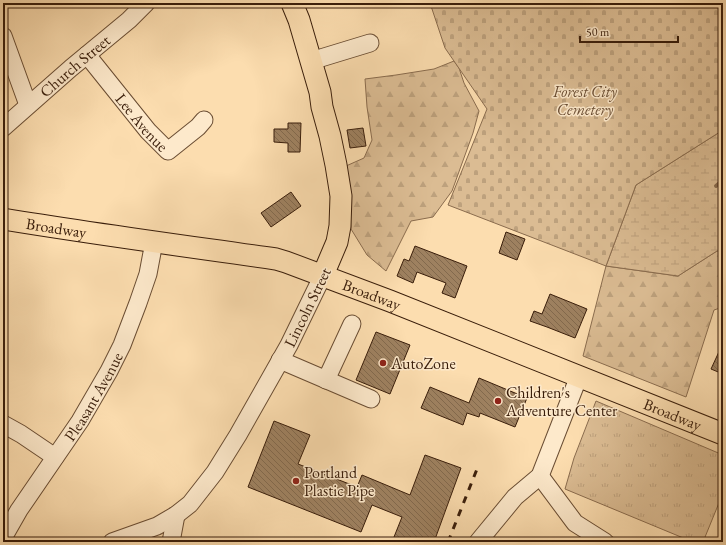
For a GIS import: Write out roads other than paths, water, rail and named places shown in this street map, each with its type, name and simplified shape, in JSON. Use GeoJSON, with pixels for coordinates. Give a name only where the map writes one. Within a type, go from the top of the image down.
{"type":"FeatureCollection","features":[{"type":"Feature","properties":{"kind":"main road","name":"Lincoln Street"},"geometry":{"type":"LineString","coordinates":[[292,3],[320,92],[322,107],[336,165],[341,196],[340,226],[337,242],[323,275]]}},
{"type":"Feature","properties":{"kind":"main road","name":"Broadway"},"geometry":{"type":"LineString","coordinates":[[3,218],[154,242],[276,259],[323,275],[390,301],[723,434]]}},
{"type":"Feature","properties":{"kind":"street","name":"Church Street"},"geometry":{"type":"LineString","coordinates":[[3,128],[71,68],[87,56],[108,36],[129,20],[146,3]]}},
{"type":"Feature","properties":{"kind":"street"},"geometry":{"type":"LineString","coordinates":[[3,36],[28,105]]}},
{"type":"Feature","properties":{"kind":"street"},"geometry":{"type":"LineString","coordinates":[[311,61],[370,43]]}},
{"type":"Feature","properties":{"kind":"street","name":"Lee Avenue"},"geometry":{"type":"LineString","coordinates":[[87,56],[148,131],[168,151],[198,127],[204,120]]}},
{"type":"Feature","properties":{"kind":"street","name":"Pleasant Avenue"},"geometry":{"type":"LineString","coordinates":[[3,538],[19,510],[80,421],[109,371],[122,345],[138,303],[148,274],[154,242]]}},
{"type":"Feature","properties":{"kind":"street","name":"Lincoln Street"},"geometry":{"type":"LineString","coordinates":[[112,542],[157,526],[176,515],[190,504],[215,472],[238,435],[289,345],[323,275]]}},
{"type":"Feature","properties":{"kind":"street"},"geometry":{"type":"LineString","coordinates":[[326,380],[352,324]]}},
{"type":"Feature","properties":{"kind":"street"},"geometry":{"type":"LineString","coordinates":[[280,360],[371,399]]}},
{"type":"Feature","properties":{"kind":"street"},"geometry":{"type":"LineString","coordinates":[[478,542],[515,497],[540,476],[579,376]]}},
{"type":"Feature","properties":{"kind":"street"},"geometry":{"type":"LineString","coordinates":[[3,424],[21,434],[55,457]]}},
{"type":"Feature","properties":{"kind":"street"},"geometry":{"type":"LineString","coordinates":[[540,476],[575,523],[605,542]]}},
{"type":"Feature","properties":{"kind":"street"},"geometry":{"type":"LineString","coordinates":[[171,542],[176,515]]}},
{"type":"Feature","properties":{"kind":"waterway"},"geometry":{"type":"LineString","coordinates":[[716,186],[723,180]]}},
{"type":"Feature","properties":{"kind":"railway"},"geometry":{"type":"LineString","coordinates":[[448,542],[477,469]]}},
{"type":"Feature","properties":{"kind":"place","name":"AutoZone"},"geometry":{"type":"Point","coordinates":[383,363]}},
{"type":"Feature","properties":{"kind":"place","name":"Children's Adventure Center"},"geometry":{"type":"Point","coordinates":[498,401]}},
{"type":"Feature","properties":{"kind":"place","name":"Portland Plastic Pipe"},"geometry":{"type":"Point","coordinates":[296,481]}},
{"type":"Feature","properties":{"kind":"park label","name":"Forest City Cemetery"},"geometry":{"type":"Point","coordinates":[585,100]}}]}
